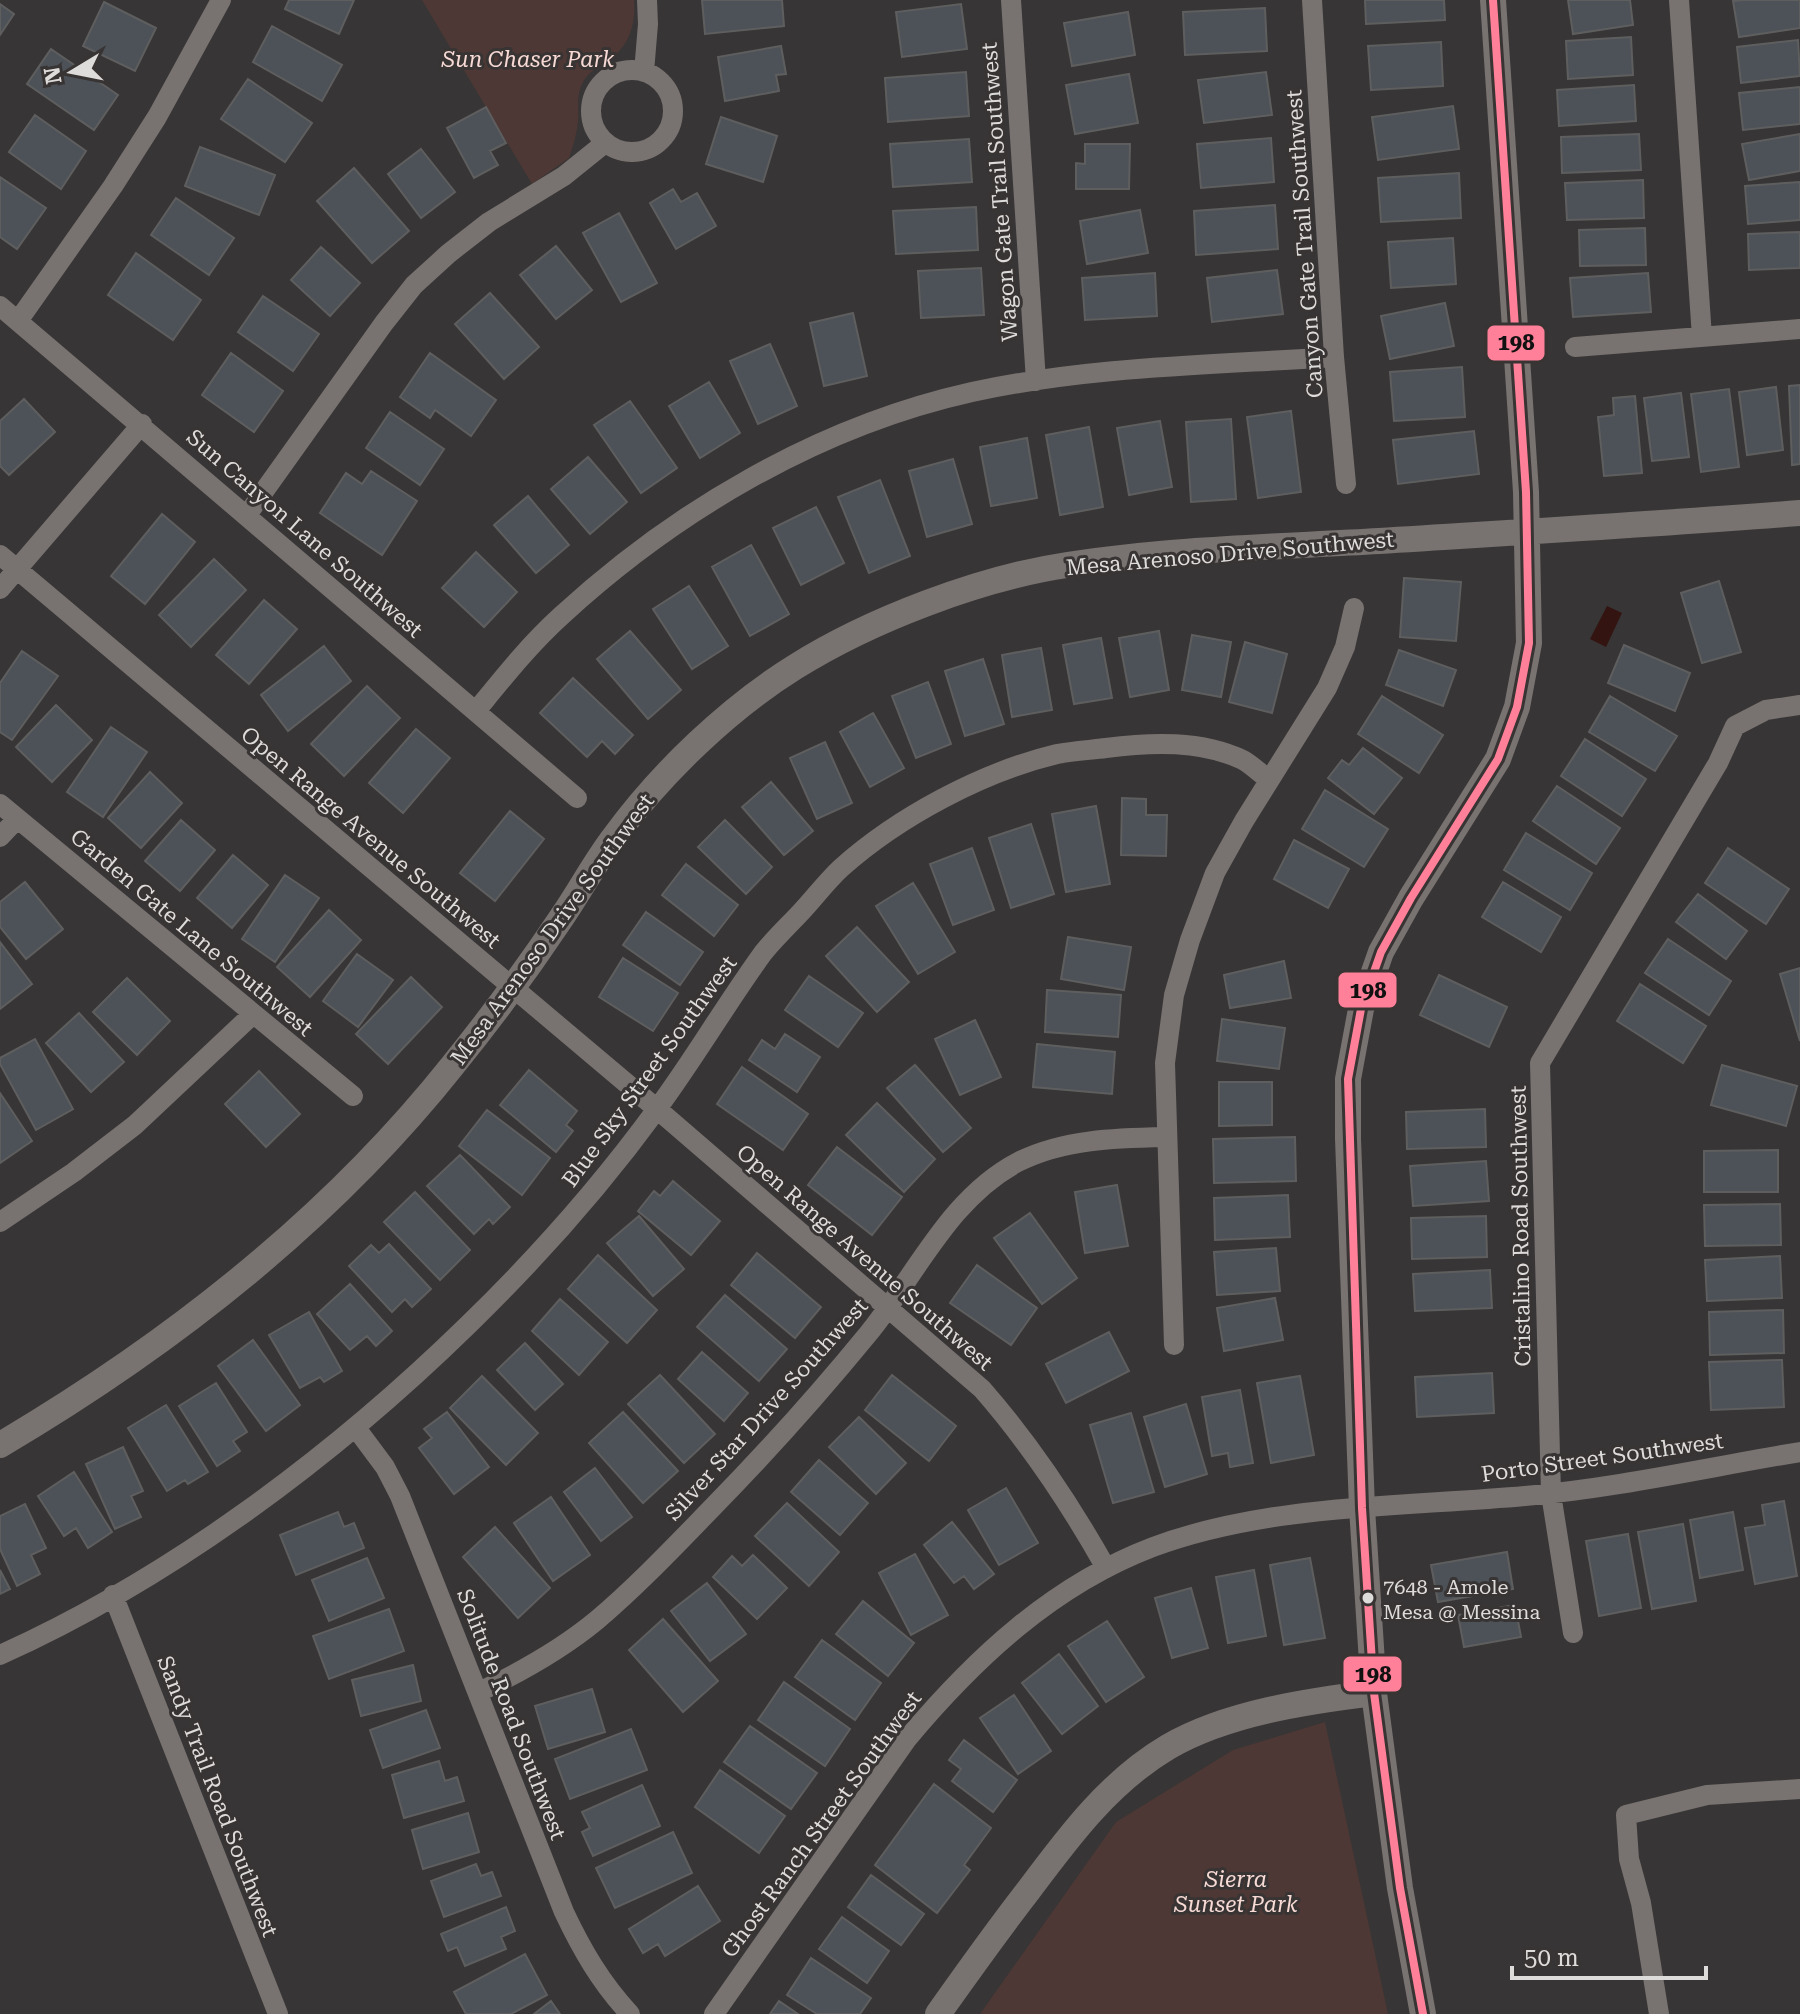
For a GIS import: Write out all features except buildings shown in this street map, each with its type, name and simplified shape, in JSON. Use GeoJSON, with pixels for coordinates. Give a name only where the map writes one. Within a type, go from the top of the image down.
{"type":"FeatureCollection","features":[{"type":"Feature","properties":{"kind":"street"},"geometry":{"type":"LineString","coordinates":[[18,321],[150,129],[221,0]]}},
{"type":"Feature","properties":{"kind":"street"},"geometry":{"type":"LineString","coordinates":[[644,72],[647,0]]}},
{"type":"Feature","properties":{"kind":"street","name":"Wagon Gate Trail Southwest"},"geometry":{"type":"LineString","coordinates":[[1011,0],[1036,381]]}},
{"type":"Feature","properties":{"kind":"street","name":"Canyon Gate Trail Southwest"},"geometry":{"type":"LineString","coordinates":[[1312,0],[1334,357],[1346,484]]}},
{"type":"Feature","properties":{"kind":"street"},"geometry":{"type":"LineString","coordinates":[[1423,2014],[1400,1888],[1374,1693],[1362,1508],[1348,1079],[1361,1009],[1381,952],[1498,759],[1517,707],[1529,643],[1528,532],[1493,0]]}},
{"type":"Feature","properties":{"kind":"street"},"geometry":{"type":"LineString","coordinates":[[1679,0],[1702,337]]}},
{"type":"Feature","properties":{"kind":"street"},"geometry":{"type":"LineString","coordinates":[[621,71],[644,72],[656,78],[671,99],[673,112],[664,137],[643,152],[629,153],[605,143],[591,120],[595,91],[610,76],[621,71]]}},
{"type":"Feature","properties":{"kind":"street"},"geometry":{"type":"LineString","coordinates":[[247,515],[414,285],[489,222],[564,176],[605,143]]}},
{"type":"Feature","properties":{"kind":"street","name":"Sun Canyon Lane Southwest"},"geometry":{"type":"LineString","coordinates":[[0,306],[577,798]]}},
{"type":"Feature","properties":{"kind":"street"},"geometry":{"type":"LineString","coordinates":[[1575,347],[1800,329]]}},
{"type":"Feature","properties":{"kind":"street"},"geometry":{"type":"LineString","coordinates":[[476,711],[522,655],[559,617],[662,534],[751,478],[858,428],[972,392],[1095,372],[1334,357]]}},
{"type":"Feature","properties":{"kind":"street"},"geometry":{"type":"LineString","coordinates":[[0,589],[142,424]]}},
{"type":"Feature","properties":{"kind":"street","name":"Mesa Arenoso Drive Southwest"},"geometry":{"type":"LineString","coordinates":[[0,1445],[59,1410],[127,1363],[244,1276],[306,1224],[400,1129],[449,1070],[544,944],[615,836],[670,770],[737,710],[795,667],[861,632],[989,583],[1061,566],[1142,555],[1800,513]]}},
{"type":"Feature","properties":{"kind":"street","name":"Open Range Avenue Southwest"},"geometry":{"type":"LineString","coordinates":[[0,555],[657,1109],[982,1389],[1016,1427],[1048,1472],[1106,1568]]}},
{"type":"Feature","properties":{"kind":"street"},"geometry":{"type":"LineString","coordinates":[[1174,1345],[1165,1063],[1174,995],[1215,873],[1327,688],[1345,647],[1354,608]]}},
{"type":"Feature","properties":{"kind":"street","name":"Cristalino Road Southwest"},"geometry":{"type":"LineString","coordinates":[[1573,1633],[1551,1494],[1540,1063],[1718,763],[1735,726],[1766,710],[1800,705]]}},
{"type":"Feature","properties":{"kind":"street","name":"Blue Sky Street Southwest"},"geometry":{"type":"LineString","coordinates":[[0,1655],[45,1634],[113,1595],[260,1501],[356,1428],[412,1380],[535,1258],[589,1198],[657,1109],[766,950],[840,869],[884,835],[934,804],[990,777],[1057,754],[1141,743],[1202,746],[1245,761],[1269,780]]}},
{"type":"Feature","properties":{"kind":"street","name":"Garden Gate Lane Southwest"},"geometry":{"type":"LineString","coordinates":[[0,804],[353,1096]]}},
{"type":"Feature","properties":{"kind":"street"},"geometry":{"type":"LineString","coordinates":[[0,837],[17,819]]}},
{"type":"Feature","properties":{"kind":"street"},"geometry":{"type":"LineString","coordinates":[[0,1222],[74,1172],[135,1125],[253,1014]]}},
{"type":"Feature","properties":{"kind":"street","name":"Silver Star Drive Southwest"},"geometry":{"type":"LineString","coordinates":[[479,1692],[515,1675],[568,1641],[597,1620],[658,1563],[752,1467],[860,1343],[959,1209],[1018,1162],[1067,1145],[1166,1137]]}},
{"type":"Feature","properties":{"kind":"street","name":"Solitude Road Southwest"},"geometry":{"type":"LineString","coordinates":[[356,1428],[385,1467],[400,1496],[564,1912],[597,1974],[630,2014]]}},
{"type":"Feature","properties":{"kind":"street","name":"Porto Street Southwest"},"geometry":{"type":"LineString","coordinates":[[1362,1508],[1551,1494],[1800,1452]]}},
{"type":"Feature","properties":{"kind":"street","name":"Ghost Ranch Street Southwest"},"geometry":{"type":"LineString","coordinates":[[714,2014],[907,1739],[974,1663],[1017,1626],[1106,1568],[1154,1547],[1274,1518],[1362,1508]]}},
{"type":"Feature","properties":{"kind":"street","name":"Sandy Trail Road Southwest"},"geometry":{"type":"LineString","coordinates":[[113,1595],[278,2014]]}},
{"type":"Feature","properties":{"kind":"street"},"geometry":{"type":"LineString","coordinates":[[938,2014],[1069,1837],[1114,1787],[1142,1764],[1171,1745],[1264,1712],[1297,1702],[1374,1693]]}},
{"type":"Feature","properties":{"kind":"street"},"geometry":{"type":"LineString","coordinates":[[1659,2014],[1641,1903],[1629,1859],[1626,1815],[1707,1795],[1800,1789]]}},
{"type":"Feature","properties":{"kind":"green space","name":"Sun Chaser Park"},"geometry":{"type":"Polygon","coordinates":[[[422,0],[634,0],[634,19],[625,44],[612,58],[591,72],[582,84],[578,98],[577,131],[569,158],[532,184],[422,0]]]}},
{"type":"Feature","properties":{"kind":"green space","name":"Sierra Sunset Park"},"geometry":{"type":"Polygon","coordinates":[[[1325,1722],[1388,2014],[980,2014],[1116,1822],[1233,1750],[1325,1722]]]}},
{"type":"Feature","properties":{"kind":"shaded area"},"geometry":{"type":"Polygon","coordinates":[[[1607,606],[1622,613],[1606,647],[1590,639],[1607,606]]]}},
{"type":"Feature","properties":{"kind":"transit line","name":"198"},"geometry":{"type":"LineString","coordinates":[[1423,2014],[1400,1888],[1374,1693],[1362,1508],[1348,1079],[1361,1009],[1381,952],[1498,759],[1517,707],[1529,643],[1526,492],[1493,0]]}},
{"type":"Feature","properties":{"kind":"place","name":"7648 - Amole Mesa @ Messina"},"geometry":{"type":"Point","coordinates":[1368,1598]}}]}
